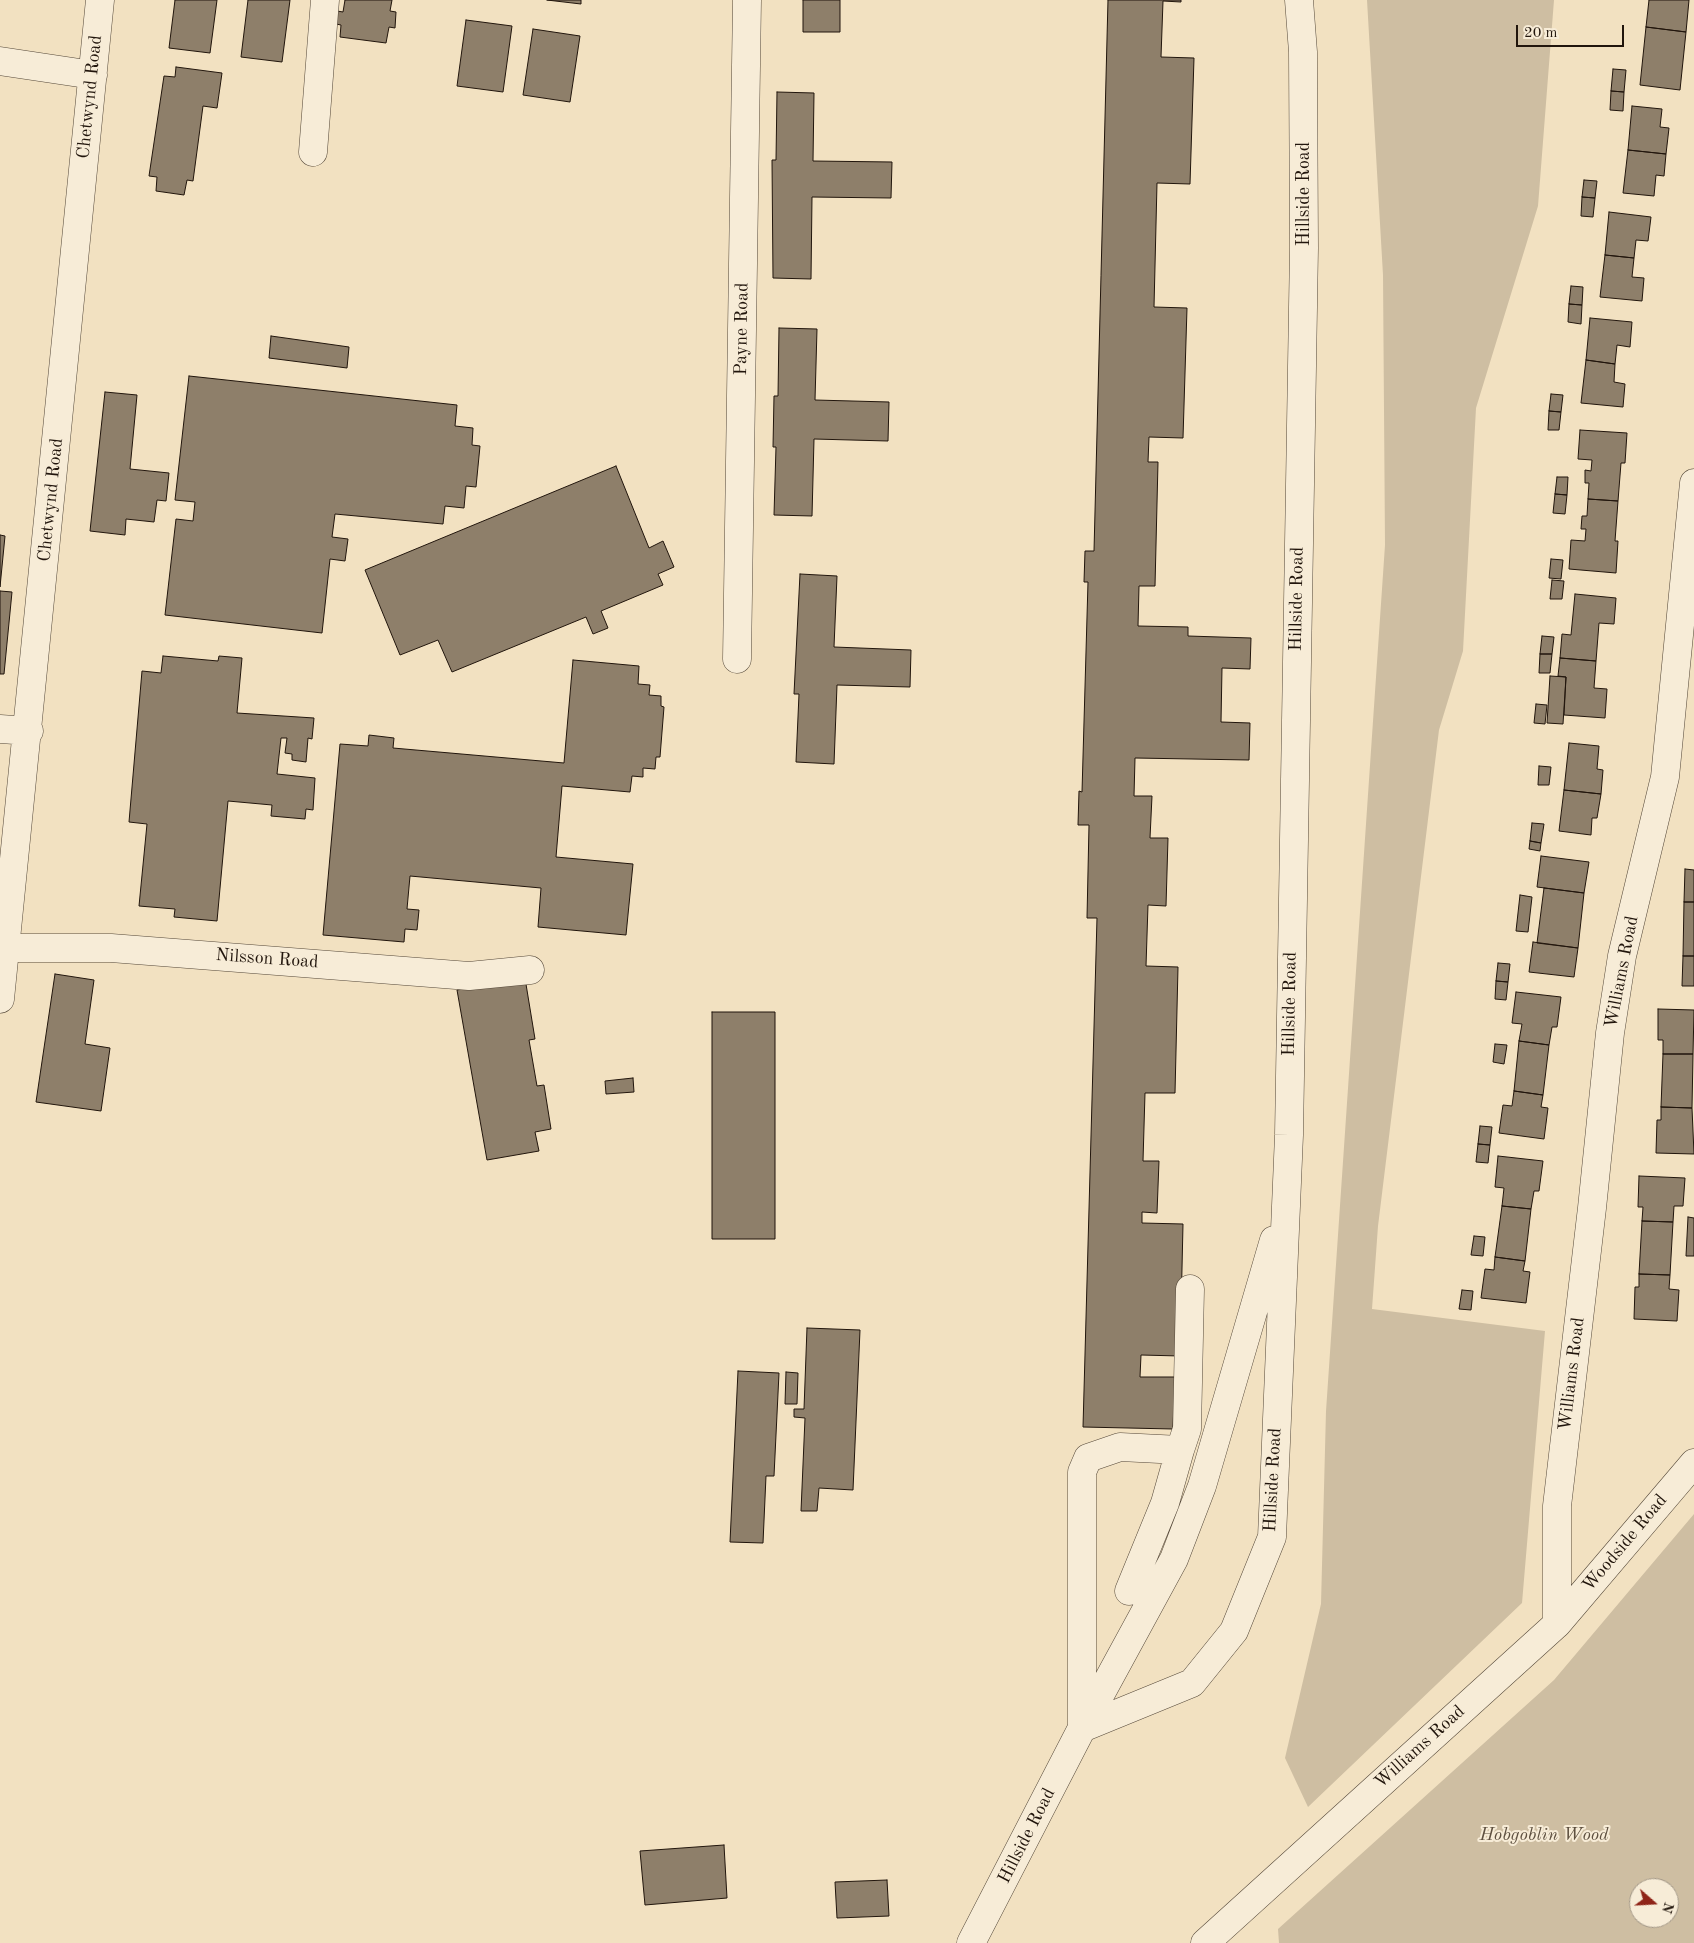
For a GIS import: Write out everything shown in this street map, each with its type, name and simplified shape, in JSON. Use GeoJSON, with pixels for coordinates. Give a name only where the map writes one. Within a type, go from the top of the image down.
{"type":"FeatureCollection","features":[{"type":"Feature","properties":{"kind":"street","name":"Chetwynd Road"},"geometry":{"type":"LineString","coordinates":[[0,999],[2,947],[28,731],[100,0]]}},
{"type":"Feature","properties":{"kind":"street"},"geometry":{"type":"LineString","coordinates":[[313,152],[325,0]]}},
{"type":"Feature","properties":{"kind":"street","name":"Payne Road"},"geometry":{"type":"LineString","coordinates":[[737,659],[747,0]]}},
{"type":"Feature","properties":{"kind":"street","name":"Hillside Road"},"geometry":{"type":"LineString","coordinates":[[1082,1728],[1192,1683],[1234,1631],[1272,1537],[1286,1198],[1304,248],[1303,52],[1299,0]]}},
{"type":"Feature","properties":{"kind":"street"},"geometry":{"type":"LineString","coordinates":[[0,61],[93,75]]}},
{"type":"Feature","properties":{"kind":"street","name":"Williams Road"},"geometry":{"type":"LineString","coordinates":[[1205,1943],[1557,1624],[1557,1506],[1592,1208],[1610,1033],[1622,956],[1665,777],[1686,656],[1694,483]]}},
{"type":"Feature","properties":{"kind":"street"},"geometry":{"type":"LineString","coordinates":[[0,729],[28,731]]}},
{"type":"Feature","properties":{"kind":"street","name":"Nilsson Road"},"geometry":{"type":"LineString","coordinates":[[2,947],[111,948],[469,976],[530,970]]}},
{"type":"Feature","properties":{"kind":"street","name":"Hillside Road"},"geometry":{"type":"LineString","coordinates":[[971,1943],[1082,1728],[1174,1558],[1202,1486],[1286,1198]]}},
{"type":"Feature","properties":{"kind":"street"},"geometry":{"type":"LineString","coordinates":[[1129,1591],[1166,1504],[1187,1429],[1190,1289]]}},
{"type":"Feature","properties":{"kind":"street"},"geometry":{"type":"LineString","coordinates":[[1082,1728],[1082,1472],[1088,1458],[1120,1447],[1180,1450]]}},
{"type":"Feature","properties":{"kind":"street","name":"Woodside Road"},"geometry":{"type":"LineString","coordinates":[[1557,1624],[1694,1463]]}},
{"type":"Feature","properties":{"kind":"green space"},"geometry":{"type":"Polygon","coordinates":[[[1367,0],[1554,0],[1538,206],[1476,408],[1463,651],[1439,730],[1378,1226],[1372,1309],[1545,1331],[1522,1603],[1308,1807],[1285,1758],[1321,1604],[1326,1411],[1385,545],[1383,275],[1367,0]]]}},
{"type":"Feature","properties":{"kind":"green space","name":"Hobgoblin Wood"},"geometry":{"type":"Polygon","coordinates":[[[1694,1514],[1694,1943],[1279,1943],[1278,1929],[1554,1680],[1694,1514]]]}},
{"type":"Feature","properties":{"kind":"building"},"geometry":{"type":"Polygon","coordinates":[[[175,0],[217,0],[210,53],[169,48],[175,0]]]}},
{"type":"Feature","properties":{"kind":"building"},"geometry":{"type":"Polygon","coordinates":[[[248,0],[290,0],[282,62],[241,57],[248,0]]]}},
{"type":"Feature","properties":{"kind":"building"},"geometry":{"type":"Polygon","coordinates":[[[345,0],[392,0],[390,11],[396,12],[395,28],[389,27],[386,43],[340,37],[341,25],[336,24],[337,11],[343,12],[345,0]]]}},
{"type":"Feature","properties":{"kind":"building"},"geometry":{"type":"Polygon","coordinates":[[[547,0],[581,0],[581,4],[547,0]]]}},
{"type":"Feature","properties":{"kind":"building"},"geometry":{"type":"Polygon","coordinates":[[[803,0],[840,0],[840,32],[803,32],[803,0]]]}},
{"type":"Feature","properties":{"kind":"building"},"geometry":{"type":"Polygon","coordinates":[[[1108,0],[1181,0],[1181,2],[1163,1],[1161,57],[1194,58],[1190,184],[1157,183],[1154,307],[1187,308],[1183,438],[1149,437],[1148,462],[1158,462],[1155,586],[1139,586],[1138,626],[1188,627],[1188,636],[1251,638],[1250,669],[1222,668],[1221,722],[1250,723],[1249,760],[1135,758],[1134,796],[1152,796],[1150,838],[1168,838],[1166,906],[1148,905],[1146,966],[1178,967],[1175,1093],[1145,1093],[1143,1161],[1159,1161],[1157,1213],[1142,1212],[1142,1223],[1183,1224],[1180,1356],[1141,1355],[1140,1377],[1175,1377],[1173,1429],[1083,1427],[1097,918],[1087,918],[1089,825],[1078,825],[1079,791],[1082,792],[1088,582],[1084,582],[1085,551],[1094,551],[1108,0]]]}},
{"type":"Feature","properties":{"kind":"building"},"geometry":{"type":"Polygon","coordinates":[[[1649,0],[1689,0],[1686,32],[1646,27],[1649,0]]]}},
{"type":"Feature","properties":{"kind":"building"},"geometry":{"type":"Polygon","coordinates":[[[466,20],[512,26],[503,92],[457,86],[466,20]]]}},
{"type":"Feature","properties":{"kind":"building"},"geometry":{"type":"Polygon","coordinates":[[[1646,27],[1686,32],[1680,90],[1640,85],[1646,27]]]}},
{"type":"Feature","properties":{"kind":"building"},"geometry":{"type":"Polygon","coordinates":[[[533,29],[580,36],[570,102],[523,95],[533,29]]]}},
{"type":"Feature","properties":{"kind":"building"},"geometry":{"type":"Polygon","coordinates":[[[176,67],[222,73],[217,108],[203,106],[193,181],[187,180],[184,195],[156,191],[157,177],[149,176],[164,76],[175,77],[176,67]]]}},
{"type":"Feature","properties":{"kind":"building"},"geometry":{"type":"Polygon","coordinates":[[[1613,69],[1626,70],[1624,92],[1611,91],[1613,69]]]}},
{"type":"Feature","properties":{"kind":"building"},"geometry":{"type":"Polygon","coordinates":[[[1611,91],[1624,92],[1623,111],[1610,110],[1611,91]]]}},
{"type":"Feature","properties":{"kind":"building"},"geometry":{"type":"Polygon","coordinates":[[[777,92],[814,93],[813,161],[892,162],[891,198],[812,197],[811,279],[773,278],[772,160],[776,160],[777,92]]]}},
{"type":"Feature","properties":{"kind":"building"},"geometry":{"type":"Polygon","coordinates":[[[1632,106],[1662,109],[1660,127],[1669,128],[1666,154],[1628,150],[1632,106]]]}},
{"type":"Feature","properties":{"kind":"building"},"geometry":{"type":"Polygon","coordinates":[[[1628,150],[1666,154],[1664,176],[1656,175],[1654,196],[1623,193],[1628,150]]]}},
{"type":"Feature","properties":{"kind":"building"},"geometry":{"type":"Polygon","coordinates":[[[1584,180],[1597,181],[1595,198],[1582,197],[1584,180]]]}},
{"type":"Feature","properties":{"kind":"building"},"geometry":{"type":"Polygon","coordinates":[[[1582,197],[1595,198],[1593,217],[1581,216],[1582,197]]]}},
{"type":"Feature","properties":{"kind":"building"},"geometry":{"type":"Polygon","coordinates":[[[1609,212],[1651,217],[1648,241],[1636,240],[1634,258],[1605,255],[1609,212]]]}},
{"type":"Feature","properties":{"kind":"building"},"geometry":{"type":"Polygon","coordinates":[[[1605,255],[1634,258],[1632,277],[1644,278],[1642,301],[1600,297],[1605,255]]]}},
{"type":"Feature","properties":{"kind":"building"},"geometry":{"type":"Polygon","coordinates":[[[1571,286],[1583,287],[1582,305],[1569,304],[1571,286]]]}},
{"type":"Feature","properties":{"kind":"building"},"geometry":{"type":"Polygon","coordinates":[[[1569,304],[1582,305],[1581,324],[1568,322],[1569,304]]]}},
{"type":"Feature","properties":{"kind":"building"},"geometry":{"type":"Polygon","coordinates":[[[1590,318],[1632,322],[1630,347],[1617,345],[1615,364],[1586,360],[1590,318]]]}},
{"type":"Feature","properties":{"kind":"building"},"geometry":{"type":"Polygon","coordinates":[[[779,328],[817,329],[815,400],[889,402],[888,441],[814,439],[812,516],[774,515],[776,447],[773,447],[774,396],[778,396],[779,328]]]}},
{"type":"Feature","properties":{"kind":"building"},"geometry":{"type":"Polygon","coordinates":[[[271,336],[349,347],[347,368],[269,358],[271,336]]]}},
{"type":"Feature","properties":{"kind":"building"},"geometry":{"type":"Polygon","coordinates":[[[1586,360],[1615,364],[1614,382],[1625,384],[1623,407],[1581,403],[1586,360]]]}},
{"type":"Feature","properties":{"kind":"building"},"geometry":{"type":"Polygon","coordinates":[[[189,376],[457,405],[455,426],[473,428],[472,445],[480,446],[476,487],[466,486],[464,508],[445,506],[443,524],[335,514],[332,537],[348,539],[345,561],[330,559],[322,633],[165,615],[176,519],[193,521],[195,502],[175,500],[189,376]]]}},
{"type":"Feature","properties":{"kind":"building"},"geometry":{"type":"Polygon","coordinates":[[[105,392],[137,395],[130,469],[169,473],[166,501],[157,500],[154,522],[126,519],[125,535],[90,531],[105,392]]]}},
{"type":"Feature","properties":{"kind":"building"},"geometry":{"type":"Polygon","coordinates":[[[1551,394],[1563,395],[1561,412],[1549,411],[1551,394]]]}},
{"type":"Feature","properties":{"kind":"building"},"geometry":{"type":"Polygon","coordinates":[[[1549,411],[1561,412],[1559,430],[1548,430],[1549,411]]]}},
{"type":"Feature","properties":{"kind":"building"},"geometry":{"type":"Polygon","coordinates":[[[1580,430],[1627,433],[1625,463],[1621,463],[1618,501],[1588,499],[1589,483],[1585,483],[1585,470],[1591,471],[1592,460],[1578,459],[1580,430]]]}},
{"type":"Feature","properties":{"kind":"building"},"geometry":{"type":"Polygon","coordinates":[[[616,466],[649,548],[663,541],[674,567],[658,574],[663,585],[601,611],[608,628],[593,634],[586,617],[452,672],[438,640],[400,655],[365,570],[616,466]]]}},
{"type":"Feature","properties":{"kind":"building"},"geometry":{"type":"Polygon","coordinates":[[[1557,477],[1568,477],[1567,495],[1555,494],[1557,477]]]}},
{"type":"Feature","properties":{"kind":"building"},"geometry":{"type":"Polygon","coordinates":[[[1555,494],[1567,495],[1565,514],[1553,513],[1555,494]]]}},
{"type":"Feature","properties":{"kind":"building"},"geometry":{"type":"Polygon","coordinates":[[[1588,499],[1618,501],[1615,541],[1618,541],[1616,573],[1569,569],[1571,540],[1585,541],[1586,529],[1581,529],[1582,516],[1587,516],[1588,499]]]}},
{"type":"Feature","properties":{"kind":"building"},"geometry":{"type":"Polygon","coordinates":[[[0,535],[5,536],[0,587],[0,535]]]}},
{"type":"Feature","properties":{"kind":"building"},"geometry":{"type":"Polygon","coordinates":[[[1551,559],[1563,560],[1561,579],[1549,578],[1551,559]]]}},
{"type":"Feature","properties":{"kind":"building"},"geometry":{"type":"Polygon","coordinates":[[[800,574],[837,576],[834,647],[911,650],[910,687],[837,685],[834,764],[796,762],[799,694],[794,694],[800,574]]]}},
{"type":"Feature","properties":{"kind":"building"},"geometry":{"type":"Polygon","coordinates":[[[1552,580],[1564,581],[1562,599],[1550,599],[1552,580]]]}},
{"type":"Feature","properties":{"kind":"building"},"geometry":{"type":"Polygon","coordinates":[[[0,591],[12,592],[4,674],[0,674],[0,591]]]}},
{"type":"Feature","properties":{"kind":"building"},"geometry":{"type":"Polygon","coordinates":[[[1575,594],[1616,598],[1614,624],[1599,623],[1596,661],[1560,658],[1562,634],[1571,635],[1575,594]]]}},
{"type":"Feature","properties":{"kind":"building"},"geometry":{"type":"Polygon","coordinates":[[[1542,636],[1554,637],[1552,654],[1540,654],[1542,636]]]}},
{"type":"Feature","properties":{"kind":"building"},"geometry":{"type":"Polygon","coordinates":[[[1540,654],[1552,654],[1550,673],[1539,673],[1540,654]]]}},
{"type":"Feature","properties":{"kind":"building"},"geometry":{"type":"Polygon","coordinates":[[[163,656],[218,661],[219,656],[242,658],[237,713],[314,718],[312,739],[308,738],[306,762],[292,760],[292,754],[285,753],[287,738],[281,738],[277,774],[315,778],[313,810],[306,809],[305,819],[271,816],[272,805],[228,801],[217,921],[174,917],[175,909],[139,906],[147,824],[129,822],[142,671],[161,673],[163,656]]]}},
{"type":"Feature","properties":{"kind":"building"},"geometry":{"type":"Polygon","coordinates":[[[1560,658],[1596,661],[1594,688],[1607,689],[1605,718],[1564,715],[1566,677],[1558,676],[1560,658]]]}},
{"type":"Feature","properties":{"kind":"building"},"geometry":{"type":"Polygon","coordinates":[[[573,660],[639,666],[638,684],[650,685],[649,695],[661,696],[661,706],[664,707],[660,757],[656,757],[655,769],[643,768],[643,777],[632,776],[630,792],[562,786],[556,857],[633,864],[626,935],[538,927],[541,888],[410,876],[407,909],[419,910],[417,930],[405,929],[404,942],[323,935],[340,744],[368,746],[369,735],[394,738],[393,748],[564,763],[573,660]]]}},
{"type":"Feature","properties":{"kind":"building"},"geometry":{"type":"Polygon","coordinates":[[[1550,676],[1566,677],[1563,724],[1547,723],[1550,676]]]}},
{"type":"Feature","properties":{"kind":"building"},"geometry":{"type":"Polygon","coordinates":[[[1536,704],[1547,705],[1545,724],[1534,723],[1536,704]]]}},
{"type":"Feature","properties":{"kind":"building"},"geometry":{"type":"Polygon","coordinates":[[[1569,743],[1599,746],[1597,769],[1603,770],[1601,794],[1564,790],[1569,743]]]}},
{"type":"Feature","properties":{"kind":"building"},"geometry":{"type":"Polygon","coordinates":[[[1539,766],[1551,767],[1549,785],[1538,785],[1539,766]]]}},
{"type":"Feature","properties":{"kind":"building"},"geometry":{"type":"Polygon","coordinates":[[[1564,790],[1601,794],[1597,818],[1592,818],[1591,835],[1559,831],[1564,790]]]}},
{"type":"Feature","properties":{"kind":"building"},"geometry":{"type":"Polygon","coordinates":[[[1532,823],[1544,824],[1541,843],[1530,841],[1532,823]]]}},
{"type":"Feature","properties":{"kind":"building"},"geometry":{"type":"Polygon","coordinates":[[[1530,841],[1541,843],[1540,851],[1529,849],[1530,841]]]}},
{"type":"Feature","properties":{"kind":"building"},"geometry":{"type":"Polygon","coordinates":[[[1541,856],[1589,862],[1584,893],[1537,887],[1541,856]]]}},
{"type":"Feature","properties":{"kind":"building"},"geometry":{"type":"Polygon","coordinates":[[[1685,869],[1694,870],[1694,902],[1684,902],[1685,869]]]}},
{"type":"Feature","properties":{"kind":"building"},"geometry":{"type":"Polygon","coordinates":[[[1544,888],[1584,893],[1578,948],[1537,943],[1544,888]]]}},
{"type":"Feature","properties":{"kind":"building"},"geometry":{"type":"Polygon","coordinates":[[[1520,895],[1532,897],[1528,932],[1516,931],[1520,895]]]}},
{"type":"Feature","properties":{"kind":"building"},"geometry":{"type":"Polygon","coordinates":[[[1684,902],[1694,902],[1694,956],[1683,956],[1684,902]]]}},
{"type":"Feature","properties":{"kind":"building"},"geometry":{"type":"Polygon","coordinates":[[[1533,942],[1578,948],[1574,977],[1529,972],[1533,942]]]}},
{"type":"Feature","properties":{"kind":"building"},"geometry":{"type":"Polygon","coordinates":[[[1683,956],[1694,956],[1694,986],[1682,986],[1683,956]]]}},
{"type":"Feature","properties":{"kind":"building"},"geometry":{"type":"Polygon","coordinates":[[[1498,963],[1510,964],[1508,982],[1496,981],[1498,963]]]}},
{"type":"Feature","properties":{"kind":"building"},"geometry":{"type":"Polygon","coordinates":[[[55,974],[94,980],[85,1044],[110,1048],[101,1111],[36,1102],[55,974]]]}},
{"type":"Feature","properties":{"kind":"building"},"geometry":{"type":"Polygon","coordinates":[[[525,978],[535,1039],[529,1040],[537,1086],[544,1085],[551,1129],[535,1132],[539,1151],[487,1160],[457,990],[525,978]]]}},
{"type":"Feature","properties":{"kind":"building"},"geometry":{"type":"Polygon","coordinates":[[[1496,981],[1508,982],[1506,1000],[1495,999],[1496,981]]]}},
{"type":"Feature","properties":{"kind":"building"},"geometry":{"type":"Polygon","coordinates":[[[1516,992],[1561,997],[1557,1027],[1552,1027],[1549,1045],[1519,1041],[1522,1024],[1512,1023],[1516,992]]]}},
{"type":"Feature","properties":{"kind":"building"},"geometry":{"type":"Polygon","coordinates":[[[1658,1009],[1694,1010],[1693,1054],[1663,1054],[1663,1040],[1658,1040],[1658,1009]]]}},
{"type":"Feature","properties":{"kind":"building"},"geometry":{"type":"Polygon","coordinates":[[[712,1012],[775,1012],[775,1239],[712,1239],[712,1012]]]}},
{"type":"Feature","properties":{"kind":"building"},"geometry":{"type":"Polygon","coordinates":[[[1519,1041],[1549,1045],[1543,1095],[1514,1091],[1519,1041]]]}},
{"type":"Feature","properties":{"kind":"building"},"geometry":{"type":"Polygon","coordinates":[[[1495,1044],[1507,1045],[1504,1064],[1493,1062],[1495,1044]]]}},
{"type":"Feature","properties":{"kind":"building"},"geometry":{"type":"Polygon","coordinates":[[[1663,1054],[1693,1054],[1692,1108],[1661,1107],[1663,1054]]]}},
{"type":"Feature","properties":{"kind":"building"},"geometry":{"type":"Polygon","coordinates":[[[633,1078],[634,1092],[606,1094],[605,1081],[633,1078]]]}},
{"type":"Feature","properties":{"kind":"building"},"geometry":{"type":"Polygon","coordinates":[[[1514,1091],[1543,1095],[1541,1107],[1548,1108],[1544,1139],[1499,1133],[1503,1105],[1512,1106],[1514,1091]]]}},
{"type":"Feature","properties":{"kind":"building"},"geometry":{"type":"Polygon","coordinates":[[[1661,1107],[1692,1108],[1694,1154],[1656,1153],[1657,1120],[1661,1120],[1661,1107]]]}},
{"type":"Feature","properties":{"kind":"building"},"geometry":{"type":"Polygon","coordinates":[[[1480,1126],[1492,1127],[1490,1145],[1478,1144],[1480,1126]]]}},
{"type":"Feature","properties":{"kind":"building"},"geometry":{"type":"Polygon","coordinates":[[[1478,1144],[1490,1145],[1488,1163],[1476,1162],[1478,1144]]]}},
{"type":"Feature","properties":{"kind":"building"},"geometry":{"type":"Polygon","coordinates":[[[1498,1156],[1543,1161],[1539,1191],[1534,1191],[1531,1209],[1502,1206],[1504,1188],[1495,1187],[1498,1156]]]}},
{"type":"Feature","properties":{"kind":"building"},"geometry":{"type":"Polygon","coordinates":[[[1639,1176],[1685,1178],[1683,1206],[1674,1206],[1673,1222],[1642,1221],[1643,1207],[1638,1207],[1639,1176]]]}},
{"type":"Feature","properties":{"kind":"building"},"geometry":{"type":"Polygon","coordinates":[[[1502,1206],[1531,1209],[1525,1261],[1495,1257],[1502,1206]]]}},
{"type":"Feature","properties":{"kind":"building"},"geometry":{"type":"Polygon","coordinates":[[[1688,1217],[1694,1218],[1694,1256],[1686,1256],[1688,1217]]]}},
{"type":"Feature","properties":{"kind":"building"},"geometry":{"type":"Polygon","coordinates":[[[1642,1221],[1673,1222],[1670,1275],[1639,1274],[1642,1221]]]}},
{"type":"Feature","properties":{"kind":"building"},"geometry":{"type":"Polygon","coordinates":[[[1474,1236],[1485,1237],[1483,1256],[1471,1255],[1474,1236]]]}},
{"type":"Feature","properties":{"kind":"building"},"geometry":{"type":"Polygon","coordinates":[[[1495,1257],[1525,1261],[1523,1271],[1530,1272],[1526,1303],[1481,1298],[1485,1269],[1494,1270],[1495,1257]]]}},
{"type":"Feature","properties":{"kind":"building"},"geometry":{"type":"Polygon","coordinates":[[[1639,1274],[1670,1275],[1669,1289],[1679,1290],[1677,1321],[1634,1319],[1635,1287],[1639,1287],[1639,1274]]]}},
{"type":"Feature","properties":{"kind":"building"},"geometry":{"type":"Polygon","coordinates":[[[1462,1290],[1473,1291],[1471,1310],[1459,1309],[1462,1290]]]}},
{"type":"Feature","properties":{"kind":"building"},"geometry":{"type":"Polygon","coordinates":[[[807,1328],[860,1330],[853,1490],[819,1488],[817,1511],[801,1511],[805,1418],[794,1417],[794,1409],[804,1409],[807,1328]]]}},
{"type":"Feature","properties":{"kind":"building"},"geometry":{"type":"Polygon","coordinates":[[[738,1371],[779,1373],[774,1476],[766,1476],[763,1543],[730,1542],[738,1371]]]}},
{"type":"Feature","properties":{"kind":"building"},"geometry":{"type":"Polygon","coordinates":[[[786,1372],[798,1373],[797,1404],[785,1404],[786,1372]]]}},
{"type":"Feature","properties":{"kind":"building"},"geometry":{"type":"Polygon","coordinates":[[[724,1845],[727,1898],[645,1905],[640,1851],[724,1845]]]}},
{"type":"Feature","properties":{"kind":"building"},"geometry":{"type":"Polygon","coordinates":[[[887,1880],[889,1916],[837,1918],[835,1882],[887,1880]]]}}]}
